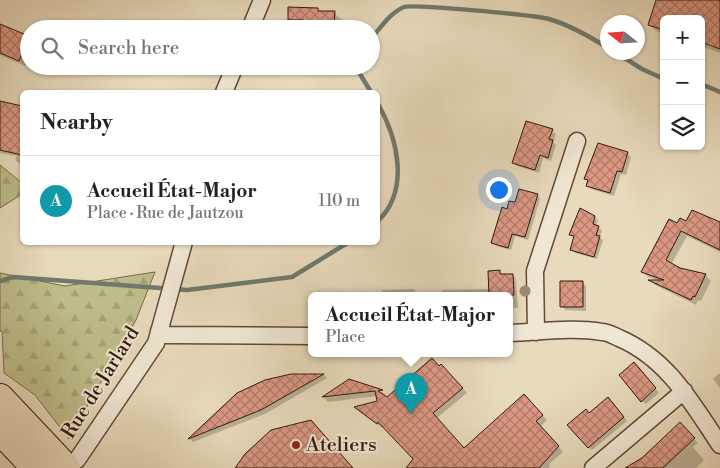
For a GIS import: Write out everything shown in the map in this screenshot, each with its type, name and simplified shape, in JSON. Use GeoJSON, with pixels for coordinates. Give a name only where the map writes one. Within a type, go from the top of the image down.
{"type":"FeatureCollection","features":[{"type":"Feature","properties":{"kind":"highway"},"geometry":{"type":"LineString","coordinates":[[0,398],[60,464]]}},
{"type":"Feature","properties":{"kind":"highway"},"geometry":{"type":"LineString","coordinates":[[0,430],[60,464]]}},
{"type":"Feature","properties":{"kind":"street"},"geometry":{"type":"LineString","coordinates":[[254,20],[262,0]]}},
{"type":"Feature","properties":{"kind":"street"},"geometry":{"type":"LineString","coordinates":[[225,90],[231,75]]}},
{"type":"Feature","properties":{"kind":"street"},"geometry":{"type":"LineString","coordinates":[[536,332],[535,271],[577,141]]}},
{"type":"Feature","properties":{"kind":"street","name":"Rue de Jarlard"},"geometry":{"type":"LineString","coordinates":[[60,464],[156,343],[183,245]]}},
{"type":"Feature","properties":{"kind":"street"},"geometry":{"type":"LineString","coordinates":[[161,324],[167,335],[308,336]]}},
{"type":"Feature","properties":{"kind":"street"},"geometry":{"type":"LineString","coordinates":[[513,334],[603,332],[637,346],[664,367],[684,391],[720,445]]}},
{"type":"Feature","properties":{"kind":"street"},"geometry":{"type":"LineString","coordinates":[[593,468],[684,391]]}},
{"type":"Feature","properties":{"kind":"green space"},"geometry":{"type":"Polygon","coordinates":[[[0,165],[20,181],[20,195],[0,208],[0,165]]]}},
{"type":"Feature","properties":{"kind":"green space"},"geometry":{"type":"Polygon","coordinates":[[[155,272],[136,320],[69,439],[35,395],[4,373],[2,331],[0,331],[0,273],[65,286],[155,272]]]}},
{"type":"Feature","properties":{"kind":"building"},"geometry":{"type":"Polygon","coordinates":[[[656,0],[720,0],[720,49],[705,43],[705,15],[660,15],[660,29],[648,25],[656,0]]]}},
{"type":"Feature","properties":{"kind":"building"},"geometry":{"type":"Polygon","coordinates":[[[288,7],[318,8],[318,11],[335,11],[334,20],[288,20],[288,7]]]}},
{"type":"Feature","properties":{"kind":"building"},"geometry":{"type":"Polygon","coordinates":[[[0,24],[20,32],[20,58],[19,61],[0,53],[0,24]]]}},
{"type":"Feature","properties":{"kind":"building"},"geometry":{"type":"Polygon","coordinates":[[[0,101],[20,106],[20,155],[0,150],[0,101]]]}},
{"type":"Feature","properties":{"kind":"building"},"geometry":{"type":"Polygon","coordinates":[[[526,121],[553,129],[549,139],[553,140],[548,158],[540,155],[535,170],[512,163],[526,121]]]}},
{"type":"Feature","properties":{"kind":"building"},"geometry":{"type":"Polygon","coordinates":[[[598,143],[628,152],[622,172],[617,171],[610,193],[586,186],[588,180],[584,179],[598,143]]]}},
{"type":"Feature","properties":{"kind":"building"},"geometry":{"type":"Polygon","coordinates":[[[519,189],[538,194],[525,237],[512,234],[508,248],[491,243],[502,207],[507,209],[509,201],[515,202],[519,189]]]}},
{"type":"Feature","properties":{"kind":"building"},"geometry":{"type":"Polygon","coordinates":[[[580,208],[595,216],[593,224],[599,226],[596,235],[600,236],[594,257],[570,250],[574,236],[569,235],[580,208]]]}},
{"type":"Feature","properties":{"kind":"building"},"geometry":{"type":"Polygon","coordinates":[[[692,210],[720,222],[720,250],[681,231],[666,260],[680,268],[706,274],[695,297],[693,296],[691,300],[648,280],[664,280],[641,272],[669,219],[677,223],[680,218],[686,221],[692,210]]]}},
{"type":"Feature","properties":{"kind":"building"},"geometry":{"type":"Polygon","coordinates":[[[500,270],[500,274],[513,274],[514,295],[513,292],[489,292],[488,271],[500,270]]]}},
{"type":"Feature","properties":{"kind":"building"},"geometry":{"type":"Polygon","coordinates":[[[560,281],[583,281],[583,307],[560,307],[560,281]]]}},
{"type":"Feature","properties":{"kind":"building"},"geometry":{"type":"Polygon","coordinates":[[[432,358],[439,366],[441,364],[463,388],[433,413],[464,448],[524,394],[543,415],[536,421],[559,446],[539,468],[406,468],[413,459],[378,422],[377,424],[354,407],[377,401],[375,391],[322,397],[349,379],[383,390],[378,391],[387,397],[432,358]]]}},
{"type":"Feature","properties":{"kind":"building"},"geometry":{"type":"Polygon","coordinates":[[[634,362],[656,388],[641,402],[619,375],[634,362]]]}},
{"type":"Feature","properties":{"kind":"building"},"geometry":{"type":"Polygon","coordinates":[[[291,374],[324,374],[261,410],[188,439],[237,393],[265,380],[291,374]]]}},
{"type":"Feature","properties":{"kind":"building"},"geometry":{"type":"Polygon","coordinates":[[[608,397],[624,417],[588,448],[567,425],[586,409],[589,413],[608,397]]]}},
{"type":"Feature","properties":{"kind":"building","name":"Ateliers"},"geometry":{"type":"Polygon","coordinates":[[[311,420],[353,468],[235,468],[245,454],[271,430],[311,420]]]}},
{"type":"Feature","properties":{"kind":"building"},"geometry":{"type":"Polygon","coordinates":[[[680,422],[695,438],[663,468],[625,468],[642,458],[680,422]]]}},
{"type":"Feature","properties":{"kind":"waterway"},"geometry":{"type":"LineString","coordinates":[[380,28],[394,13],[404,7],[428,7],[549,19],[579,31],[600,43]]}},
{"type":"Feature","properties":{"kind":"waterway"},"geometry":{"type":"LineString","coordinates":[[628,60],[660,77]]}},
{"type":"Feature","properties":{"kind":"waterway"},"geometry":{"type":"LineString","coordinates":[[361,75],[370,90]]}},
{"type":"Feature","properties":{"kind":"waterway"},"geometry":{"type":"LineString","coordinates":[[705,86],[720,92]]}},
{"type":"Feature","properties":{"kind":"waterway"},"geometry":{"type":"LineString","coordinates":[[380,108],[391,133],[398,164],[394,195],[388,209],[380,219]]}},
{"type":"Feature","properties":{"kind":"waterway"},"geometry":{"type":"LineString","coordinates":[[0,281],[13,277],[187,290],[292,277],[344,245]]}},
{"type":"Feature","properties":{"kind":"place","name":"Accueil État-Major"},"geometry":{"type":"Point","coordinates":[411,414]}},
{"type":"Feature","properties":{"kind":"place","name":"Ateliers"},"geometry":{"type":"Point","coordinates":[296,445]}}]}
